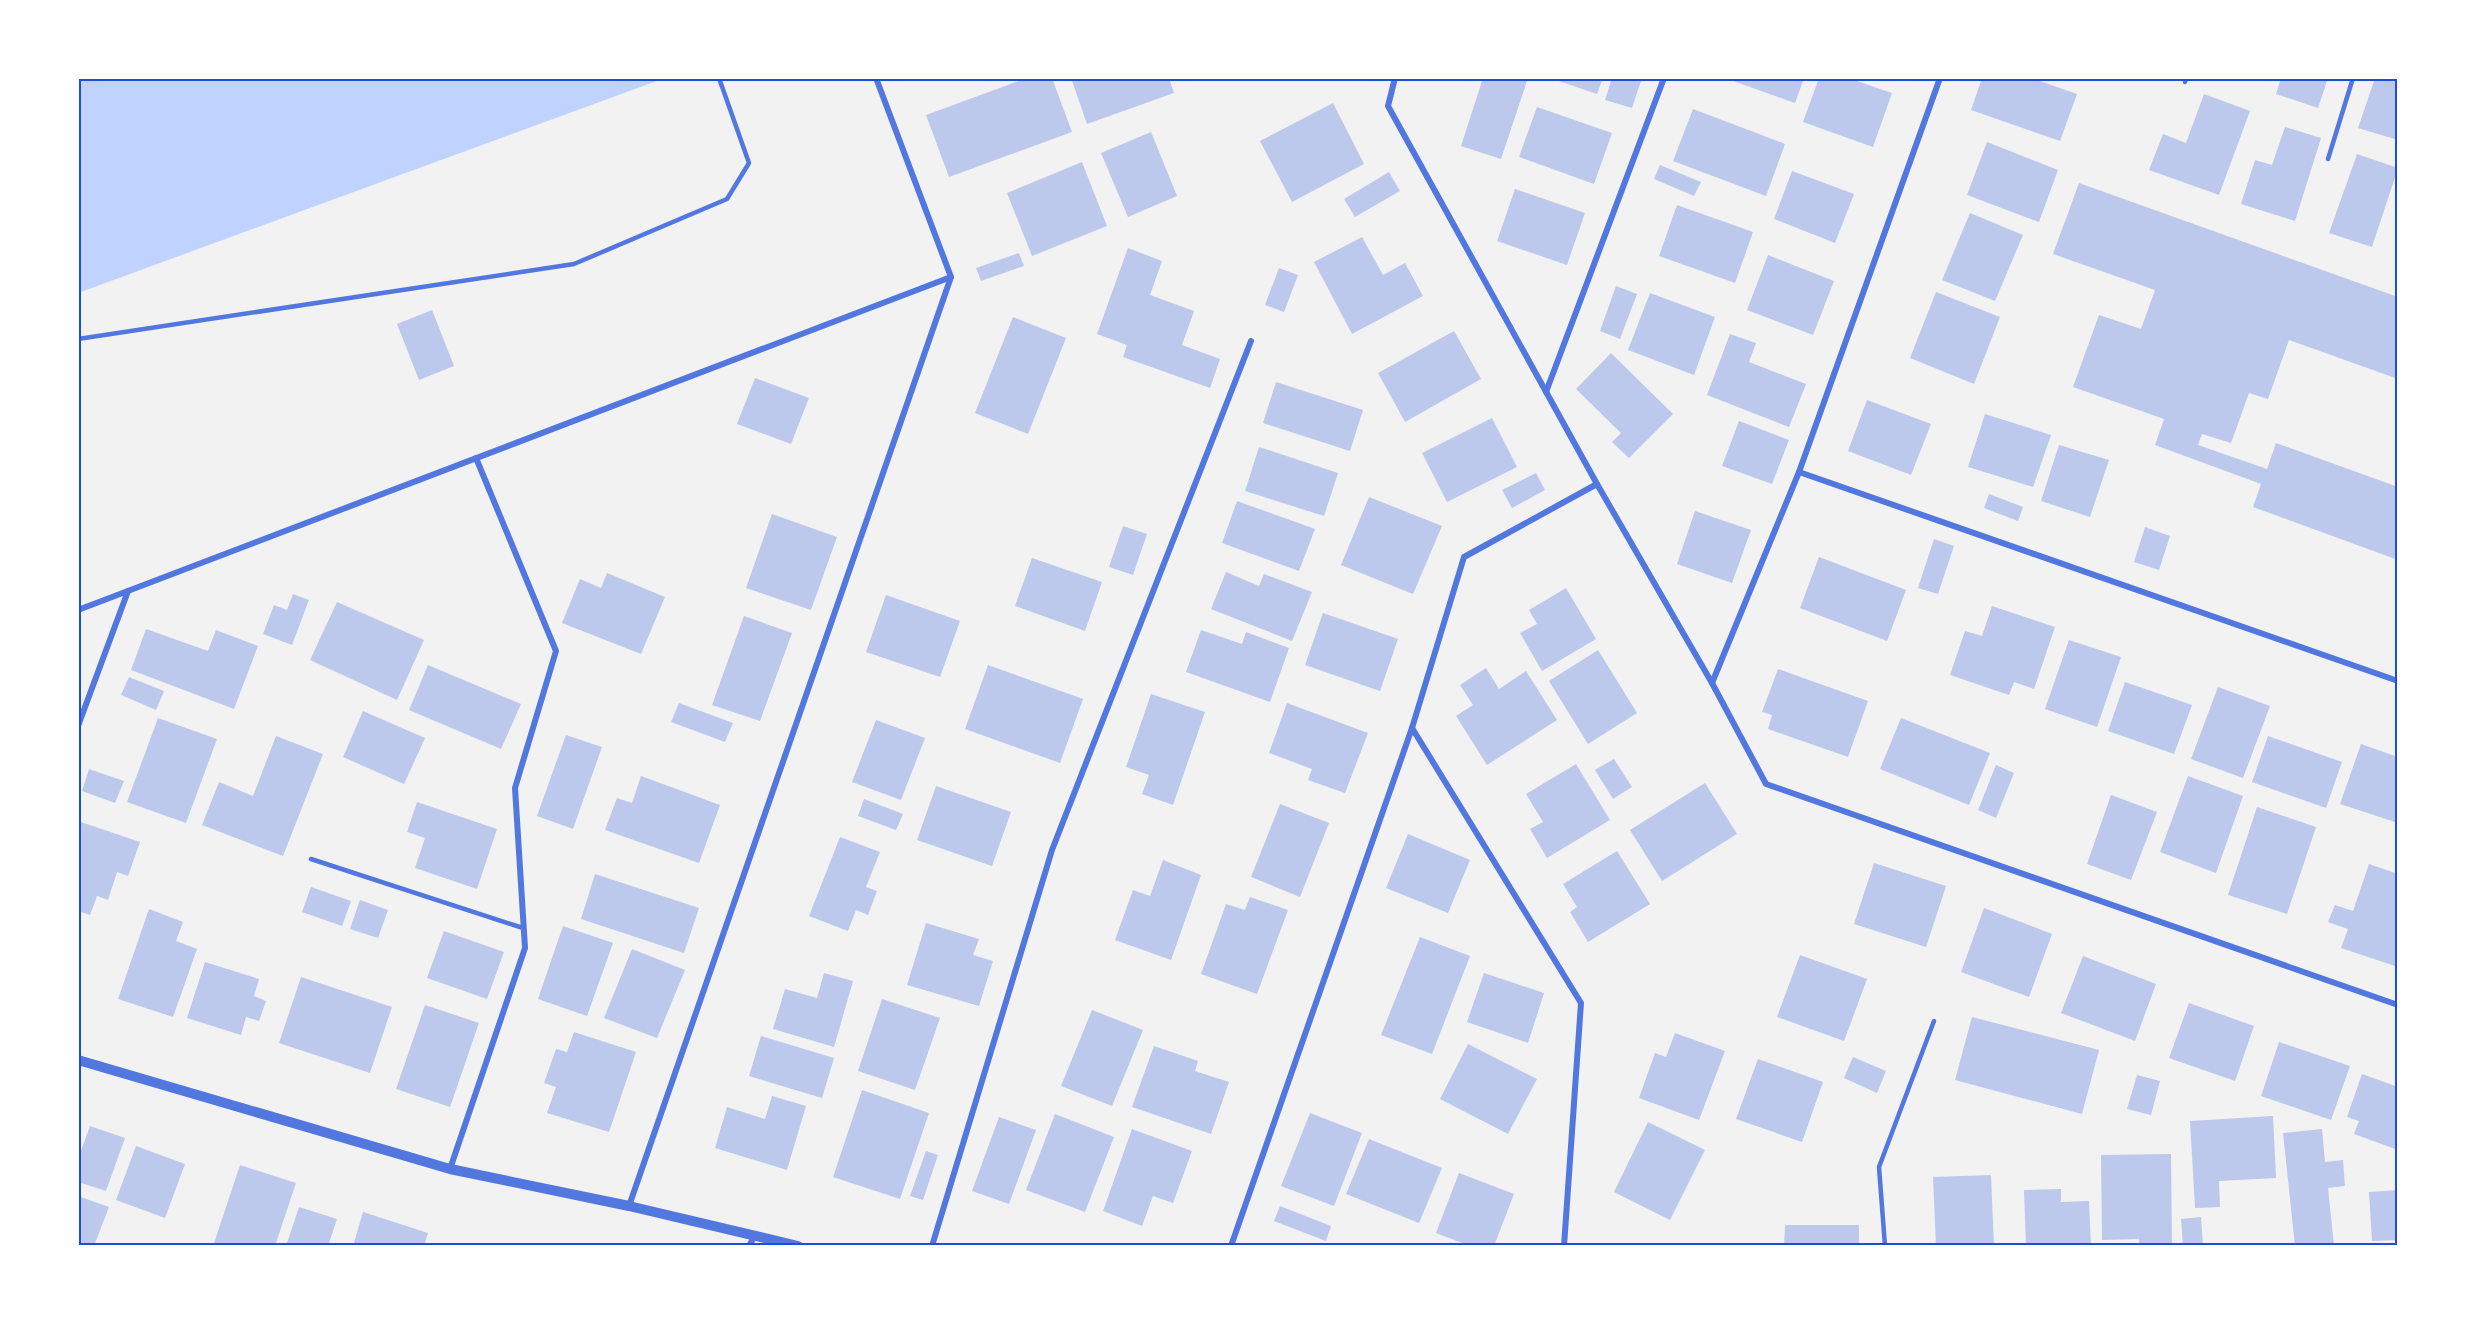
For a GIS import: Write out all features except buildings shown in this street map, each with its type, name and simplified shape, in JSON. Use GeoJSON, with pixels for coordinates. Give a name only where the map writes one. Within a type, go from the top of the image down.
{"type":"FeatureCollection","features":[{"type":"Feature","properties":{"kind":"street"},"geometry":{"type":"LineString","coordinates":[[629,1206],[951,277],[876,78]]}},
{"type":"Feature","properties":{"kind":"street"},"geometry":{"type":"LineString","coordinates":[[1395,78],[1388,106],[1597,484],[1712,683],[1766,784],[2398,1005]]}},
{"type":"Feature","properties":{"kind":"street"},"geometry":{"type":"LineString","coordinates":[[1546,392],[1664,78]]}},
{"type":"Feature","properties":{"kind":"street"},"geometry":{"type":"LineString","coordinates":[[1712,683],[1799,472],[1940,78]]}},
{"type":"Feature","properties":{"kind":"street"},"geometry":{"type":"LineString","coordinates":[[78,610],[951,277]]}},
{"type":"Feature","properties":{"kind":"street"},"geometry":{"type":"LineString","coordinates":[[932,1246],[1052,850],[1251,341]]}},
{"type":"Feature","properties":{"kind":"street"},"geometry":{"type":"LineString","coordinates":[[450,1169],[525,948],[515,788],[556,651],[476,458]]}},
{"type":"Feature","properties":{"kind":"street"},"geometry":{"type":"LineString","coordinates":[[1799,472],[2398,681]]}},
{"type":"Feature","properties":{"kind":"street"},"geometry":{"type":"LineString","coordinates":[[1231,1246],[1412,728],[1464,558],[1597,484]]}},
{"type":"Feature","properties":{"kind":"street"},"geometry":{"type":"LineString","coordinates":[[78,726],[128,591]]}},
{"type":"Feature","properties":{"kind":"street"},"geometry":{"type":"LineString","coordinates":[[1412,728],[1581,1003],[1564,1246]]}},
{"type":"Feature","properties":{"kind":"street"},"geometry":{"type":"LineString","coordinates":[[78,1060],[450,1169],[629,1206],[752,1242],[798,1246]]}},
{"type":"Feature","properties":{"kind":"lane"},"geometry":{"type":"LineString","coordinates":[[78,339],[574,264],[727,199],[749,163],[719,78]]}},
{"type":"Feature","properties":{"kind":"lane"},"geometry":{"type":"LineString","coordinates":[[2328,159],[2353,78]]}},
{"type":"Feature","properties":{"kind":"lane"},"geometry":{"type":"LineString","coordinates":[[311,859],[523,928]]}},
{"type":"Feature","properties":{"kind":"lane"},"geometry":{"type":"LineString","coordinates":[[1885,1246],[1879,1167],[1935,1021]]}},
{"type":"Feature","properties":{"kind":"water"},"geometry":{"type":"Polygon","coordinates":[[[78,78],[665,78],[78,293],[78,78]]]}}]}
